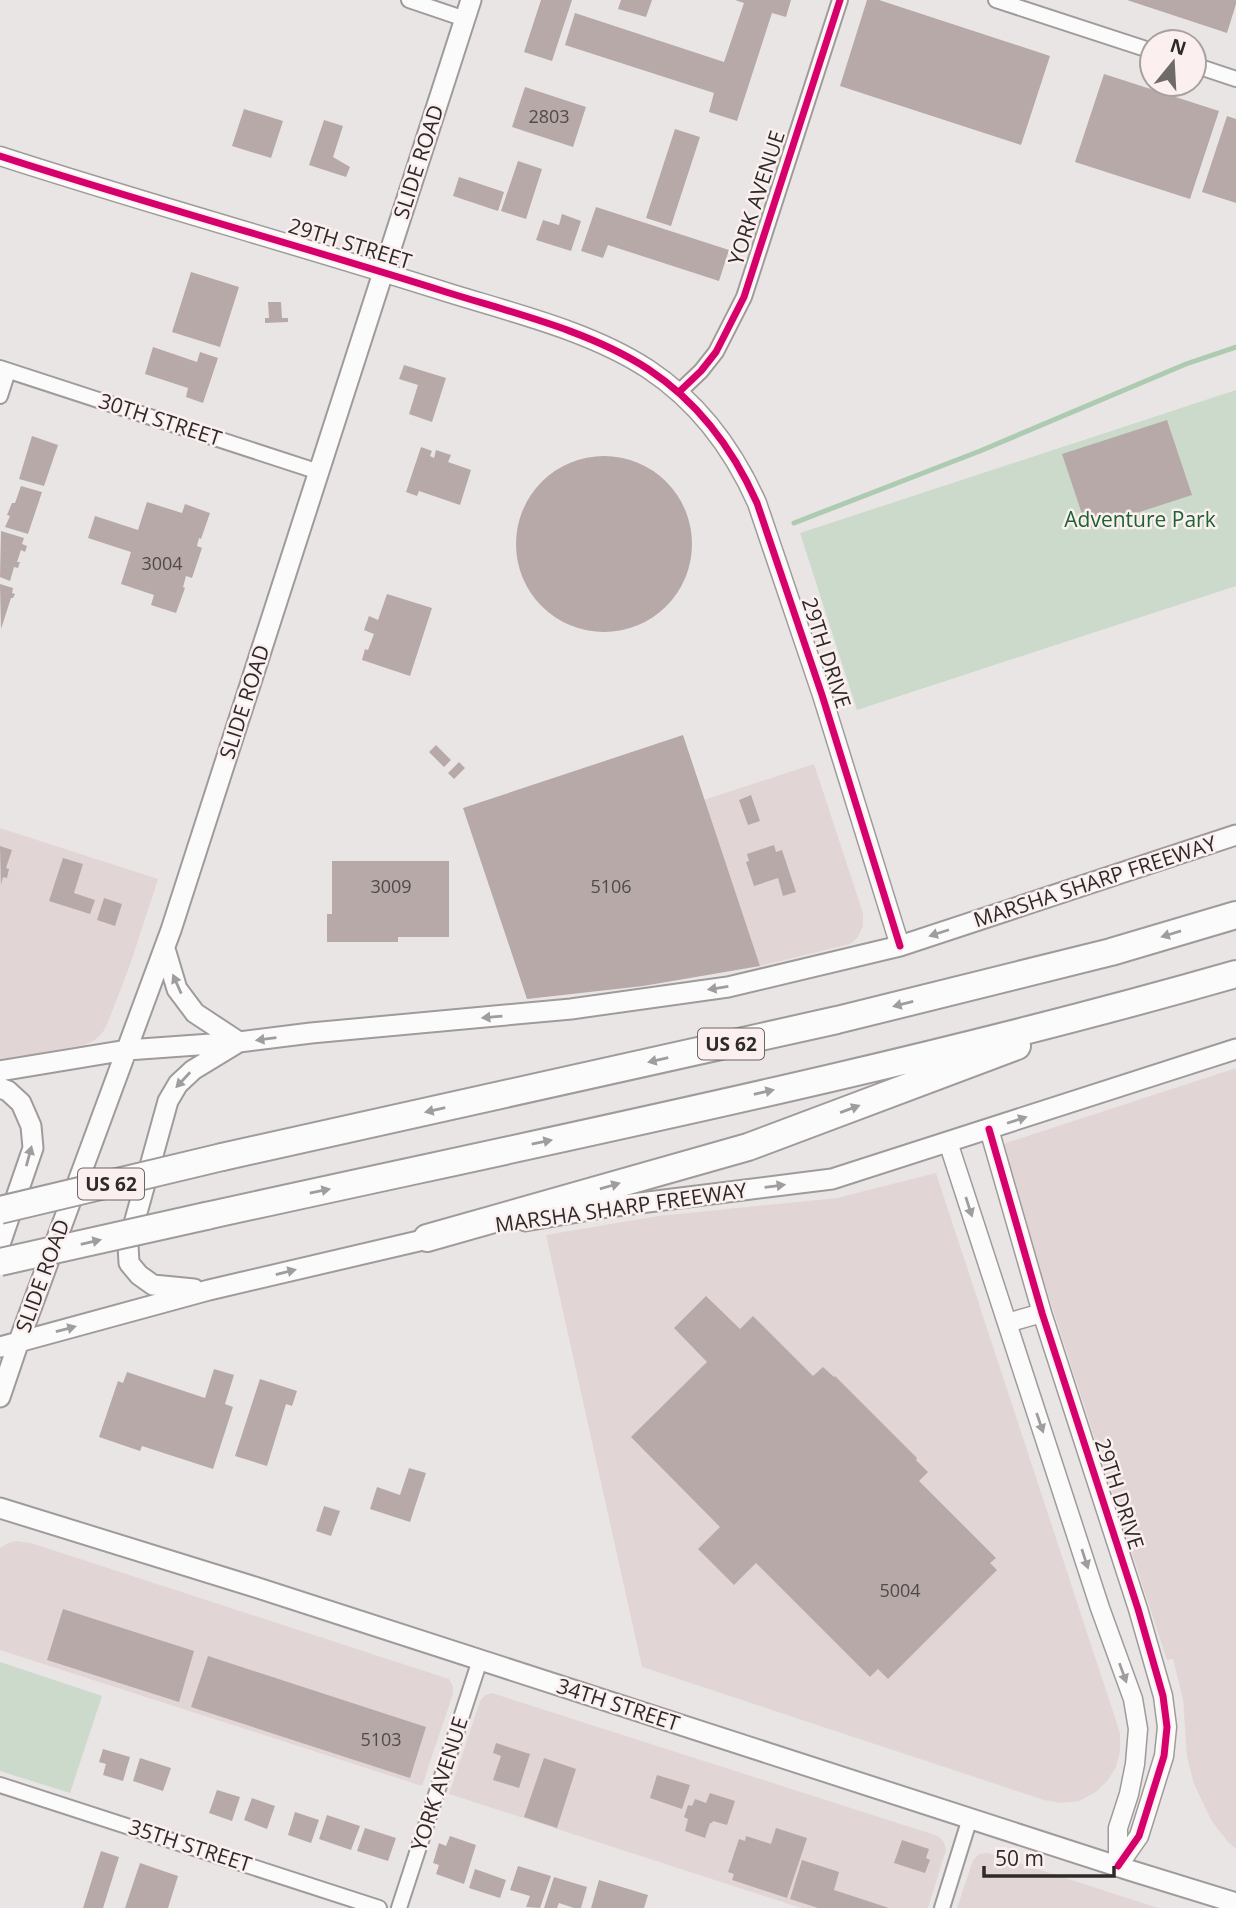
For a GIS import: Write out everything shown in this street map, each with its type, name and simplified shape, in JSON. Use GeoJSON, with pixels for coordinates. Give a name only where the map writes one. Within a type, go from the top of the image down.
{"type":"FeatureCollection","features":[{"type":"Feature","properties":{"kind":"highway","name":"US 62"},"geometry":{"type":"LineString","coordinates":[[0,1210],[222,1157],[837,1020],[1111,952],[1236,915]]}},
{"type":"Feature","properties":{"kind":"highway","name":"US 62"},"geometry":{"type":"LineString","coordinates":[[0,1262],[816,1081],[1134,1003],[1236,974]]}},
{"type":"Feature","properties":{"kind":"highway"},"geometry":{"type":"LineString","coordinates":[[427,1238],[748,1147],[1134,1003]]}},
{"type":"Feature","properties":{"kind":"main road","name":"SLIDE ROAD"},"geometry":{"type":"LineString","coordinates":[[0,1397],[164,949],[471,0]]}},
{"type":"Feature","properties":{"kind":"main road","name":"MARSHA SHARP FREEWAY"},"geometry":{"type":"LineString","coordinates":[[0,1071],[127,1050],[239,1042],[571,1009],[728,986],[900,946],[1236,835]]}},
{"type":"Feature","properties":{"kind":"main road"},"geometry":{"type":"LineString","coordinates":[[164,949],[177,989],[195,1013],[239,1042],[193,1070],[178,1084],[168,1101],[128,1245],[129,1263],[153,1285],[209,1290]]}},
{"type":"Feature","properties":{"kind":"main road","name":"MARSHA SHARP FREEWAY"},"geometry":{"type":"LineString","coordinates":[[0,1347],[209,1290],[427,1238],[608,1207],[832,1179],[1236,1049]]}},
{"type":"Feature","properties":{"kind":"main road"},"geometry":{"type":"LineString","coordinates":[[0,1088],[8,1091],[21,1103],[31,1126],[33,1148],[0,1244]]}},
{"type":"Feature","properties":{"kind":"main road","name":"34TH STREET"},"geometry":{"type":"LineString","coordinates":[[0,1508],[258,1588],[1236,1903]]}},
{"type":"Feature","properties":{"kind":"street"},"geometry":{"type":"LineString","coordinates":[[409,0],[465,19]]}},
{"type":"Feature","properties":{"kind":"street","name":"YORK AVENUE"},"geometry":{"type":"LineString","coordinates":[[679,392],[716,352],[744,297],[841,0]]}},
{"type":"Feature","properties":{"kind":"street"},"geometry":{"type":"LineString","coordinates":[[996,0],[1138,46]]}},
{"type":"Feature","properties":{"kind":"street"},"geometry":{"type":"LineString","coordinates":[[1208,70],[1236,79]]}},
{"type":"Feature","properties":{"kind":"street","name":"29TH STREET"},"geometry":{"type":"LineString","coordinates":[[0,156],[118,194],[383,272],[580,335],[630,357],[679,392]]}},
{"type":"Feature","properties":{"kind":"street"},"geometry":{"type":"LineString","coordinates":[[0,396],[4,370]]}},
{"type":"Feature","properties":{"kind":"street","name":"30TH STREET"},"geometry":{"type":"LineString","coordinates":[[4,370],[319,472]]}},
{"type":"Feature","properties":{"kind":"street","name":"29TH DRIVE"},"geometry":{"type":"LineString","coordinates":[[679,392],[728,448],[744,473],[757,503],[822,695],[900,946]]}},
{"type":"Feature","properties":{"kind":"street","name":"29TH DRIVE"},"geometry":{"type":"LineString","coordinates":[[989,1129],[1042,1313],[1138,1609],[1163,1696],[1167,1727],[1159,1776],[1139,1836],[1118,1866]]}},
{"type":"Feature","properties":{"kind":"street"},"geometry":{"type":"LineString","coordinates":[[948,1142],[1100,1608],[1133,1699],[1138,1729],[1135,1764],[1118,1828],[1118,1866]]}},
{"type":"Feature","properties":{"kind":"street"},"geometry":{"type":"LineString","coordinates":[[1007,1323],[1042,1313]]}},
{"type":"Feature","properties":{"kind":"street","name":"YORK AVENUE"},"geometry":{"type":"LineString","coordinates":[[399,1908],[480,1660]]}},
{"type":"Feature","properties":{"kind":"street","name":"35TH STREET"},"geometry":{"type":"LineString","coordinates":[[0,1785],[379,1908]]}},
{"type":"Feature","properties":{"kind":"street"},"geometry":{"type":"LineString","coordinates":[[942,1908],[970,1818]]}},
{"type":"Feature","properties":{"kind":"shaded area"},"geometry":{"type":"Polygon","coordinates":[[[814,764],[863,913],[863,926],[858,937],[850,944],[760,966],[704,800],[814,764]]]}},
{"type":"Feature","properties":{"kind":"shaded area"},"geometry":{"type":"Polygon","coordinates":[[[0,828],[158,879],[108,1022],[95,1040],[84,1045],[0,1060],[0,828]]]}},
{"type":"Feature","properties":{"kind":"shaded area"},"geometry":{"type":"Polygon","coordinates":[[[1236,1068],[1236,1849],[1211,1820],[1194,1784],[1187,1757],[1183,1699],[1173,1659],[1167,1660],[1002,1153],[1006,1143],[1236,1068]]]}},
{"type":"Feature","properties":{"kind":"shaded area"},"geometry":{"type":"Polygon","coordinates":[[[936,1173],[1120,1733],[1120,1751],[1116,1767],[1096,1792],[1079,1801],[1060,1803],[1044,1800],[642,1667],[546,1235],[658,1216],[837,1198],[936,1173]]]}},
{"type":"Feature","properties":{"kind":"shaded area"},"geometry":{"type":"Polygon","coordinates":[[[16,1541],[31,1543],[449,1679],[453,1694],[422,1786],[0,1650],[0,1548],[16,1541]]]}},
{"type":"Feature","properties":{"kind":"shaded area"},"geometry":{"type":"Polygon","coordinates":[[[492,1693],[938,1836],[944,1842],[946,1850],[928,1908],[801,1908],[449,1794],[480,1701],[485,1695],[492,1693]]]}},
{"type":"Feature","properties":{"kind":"shaded area"},"geometry":{"type":"Polygon","coordinates":[[[988,1853],[1158,1908],[957,1908],[973,1860],[979,1854],[988,1853]]]}},
{"type":"Feature","properties":{"kind":"green space","name":"Adventure Park"},"geometry":{"type":"Polygon","coordinates":[[[1236,390],[1236,586],[857,710],[800,533],[1236,390]]]}},
{"type":"Feature","properties":{"kind":"green space"},"geometry":{"type":"Polygon","coordinates":[[[0,1662],[102,1696],[70,1793],[0,1771],[0,1662]]]}},
{"type":"Feature","properties":{"kind":"building"},"geometry":{"type":"Polygon","coordinates":[[[541,0],[572,0],[552,61],[524,52],[541,0]]]}},
{"type":"Feature","properties":{"kind":"building"},"geometry":{"type":"Polygon","coordinates":[[[621,0],[652,0],[646,17],[618,9],[621,0]]]}},
{"type":"Feature","properties":{"kind":"building"},"geometry":{"type":"Polygon","coordinates":[[[735,0],[791,0],[786,17],[772,13],[737,121],[709,112],[714,93],[565,45],[575,13],[724,62],[744,3],[735,0]]]}},
{"type":"Feature","properties":{"kind":"building"},"geometry":{"type":"Polygon","coordinates":[[[867,0],[879,0],[1050,56],[1021,145],[840,86],[867,0]]]}},
{"type":"Feature","properties":{"kind":"building"},"geometry":{"type":"Polygon","coordinates":[[[1127,0],[1236,0],[1236,4],[1227,33],[1127,0]]]}},
{"type":"Feature","properties":{"kind":"building"},"geometry":{"type":"Polygon","coordinates":[[[1104,74],[1138,85],[1138,98],[1179,98],[1219,111],[1190,199],[1075,162],[1104,74]]]}},
{"type":"Feature","properties":{"kind":"building"},"geometry":{"type":"Polygon","coordinates":[[[525,87],[586,107],[573,147],[512,127],[525,87]]]}},
{"type":"Feature","properties":{"kind":"building"},"geometry":{"type":"Polygon","coordinates":[[[244,109],[283,121],[271,158],[232,146],[244,109]]]}},
{"type":"Feature","properties":{"kind":"building"},"geometry":{"type":"Polygon","coordinates":[[[1227,116],[1236,119],[1236,203],[1202,192],[1227,116]]]}},
{"type":"Feature","properties":{"kind":"building"},"geometry":{"type":"Polygon","coordinates":[[[324,120],[343,126],[333,157],[350,167],[346,177],[309,165],[324,120]]]}},
{"type":"Feature","properties":{"kind":"building"},"geometry":{"type":"Polygon","coordinates":[[[675,129],[700,137],[671,226],[646,218],[675,129]]]}},
{"type":"Feature","properties":{"kind":"building"},"geometry":{"type":"Polygon","coordinates":[[[518,161],[542,169],[526,219],[501,211],[518,161]]]}},
{"type":"Feature","properties":{"kind":"building"},"geometry":{"type":"Polygon","coordinates":[[[459,177],[504,192],[498,211],[453,196],[459,177]]]}},
{"type":"Feature","properties":{"kind":"building"},"geometry":{"type":"Polygon","coordinates":[[[596,207],[729,250],[719,281],[608,245],[603,258],[581,251],[596,207]]]}},
{"type":"Feature","properties":{"kind":"building"},"geometry":{"type":"Polygon","coordinates":[[[562,214],[581,221],[571,251],[536,240],[543,220],[559,225],[562,214]]]}},
{"type":"Feature","properties":{"kind":"building"},"geometry":{"type":"Polygon","coordinates":[[[191,272],[239,287],[220,347],[172,332],[191,272]]]}},
{"type":"Feature","properties":{"kind":"building"},"geometry":{"type":"Polygon","coordinates":[[[268,302],[281,302],[282,318],[288,318],[288,322],[265,323],[265,318],[269,318],[268,302]]]}},
{"type":"Feature","properties":{"kind":"building"},"geometry":{"type":"Polygon","coordinates":[[[153,347],[197,362],[200,352],[218,358],[203,403],[186,397],[188,388],[145,374],[153,347]]]}},
{"type":"Feature","properties":{"kind":"building"},"geometry":{"type":"Polygon","coordinates":[[[404,365],[446,378],[432,422],[409,414],[418,385],[399,379],[404,365]]]}},
{"type":"Feature","properties":{"kind":"building"},"geometry":{"type":"Polygon","coordinates":[[[1167,420],[1192,495],[1087,529],[1062,454],[1167,420]]]}},
{"type":"Feature","properties":{"kind":"building"},"geometry":{"type":"Polygon","coordinates":[[[32,436],[58,445],[44,486],[19,479],[32,436]]]}},
{"type":"Feature","properties":{"kind":"building"},"geometry":{"type":"Polygon","coordinates":[[[421,447],[432,451],[430,456],[434,458],[436,450],[451,455],[448,462],[471,470],[460,505],[419,491],[417,496],[406,492],[421,447]]]}},
{"type":"Feature","properties":{"kind":"building"},"geometry":{"type":"Polygon","coordinates":[[[604,456],[638,463],[666,482],[685,510],[692,544],[685,578],[666,606],[638,625],[604,632],[570,625],[542,606],[523,578],[516,544],[523,510],[542,482],[570,463],[604,456]]]}},
{"type":"Feature","properties":{"kind":"building"},"geometry":{"type":"Polygon","coordinates":[[[21,486],[42,492],[28,534],[5,527],[10,516],[7,515],[21,486]]]}},
{"type":"Feature","properties":{"kind":"building"},"geometry":{"type":"Polygon","coordinates":[[[147,502],[182,513],[185,504],[210,513],[201,539],[199,538],[197,546],[202,548],[192,578],[186,576],[185,588],[176,613],[151,605],[154,595],[121,584],[131,552],[88,538],[95,516],[138,530],[147,502]]]}},
{"type":"Feature","properties":{"kind":"building"},"geometry":{"type":"Polygon","coordinates":[[[1,531],[24,538],[22,544],[27,546],[25,552],[21,550],[18,568],[14,567],[10,581],[0,577],[1,531]]]}},
{"type":"Feature","properties":{"kind":"building"},"geometry":{"type":"Polygon","coordinates":[[[0,584],[13,588],[12,593],[15,594],[11,598],[1,629],[0,584]]]}},
{"type":"Feature","properties":{"kind":"building"},"geometry":{"type":"Polygon","coordinates":[[[387,594],[432,608],[410,676],[362,660],[374,634],[364,630],[369,616],[378,620],[387,594]]]}},
{"type":"Feature","properties":{"kind":"building"},"geometry":{"type":"Polygon","coordinates":[[[683,735],[760,966],[643,986],[527,999],[463,808],[683,735]]]}},
{"type":"Feature","properties":{"kind":"building"},"geometry":{"type":"Polygon","coordinates":[[[436,745],[451,760],[444,767],[429,752],[436,745]]]}},
{"type":"Feature","properties":{"kind":"building"},"geometry":{"type":"Polygon","coordinates":[[[459,762],[465,768],[454,779],[448,773],[459,762]]]}},
{"type":"Feature","properties":{"kind":"building"},"geometry":{"type":"Polygon","coordinates":[[[751,795],[760,821],[748,825],[739,800],[751,795]]]}},
{"type":"Feature","properties":{"kind":"building"},"geometry":{"type":"Polygon","coordinates":[[[774,845],[776,852],[782,850],[796,892],[783,896],[778,878],[754,886],[746,862],[749,861],[747,854],[774,845]]]}},
{"type":"Feature","properties":{"kind":"building"},"geometry":{"type":"Polygon","coordinates":[[[0,846],[12,850],[6,868],[9,869],[7,878],[3,877],[1,885],[0,846]]]}},
{"type":"Feature","properties":{"kind":"building"},"geometry":{"type":"Polygon","coordinates":[[[63,858],[83,864],[74,893],[95,900],[90,914],[49,901],[63,858]]]}},
{"type":"Feature","properties":{"kind":"building"},"geometry":{"type":"Polygon","coordinates":[[[332,861],[449,861],[449,937],[398,937],[398,942],[327,942],[327,914],[332,914],[332,861]]]}},
{"type":"Feature","properties":{"kind":"building"},"geometry":{"type":"Polygon","coordinates":[[[104,898],[122,904],[115,926],[97,920],[104,898]]]}},
{"type":"Feature","properties":{"kind":"building"},"geometry":{"type":"Polygon","coordinates":[[[706,1296],[740,1329],[753,1316],[813,1376],[823,1367],[835,1376],[917,1458],[928,1472],[919,1481],[996,1558],[990,1563],[997,1570],[888,1679],[878,1669],[870,1677],[756,1563],[734,1585],[698,1549],[720,1527],[631,1437],[707,1362],[674,1328],[706,1296]]]}},
{"type":"Feature","properties":{"kind":"building"},"geometry":{"type":"Polygon","coordinates":[[[214,1369],[234,1375],[225,1404],[233,1407],[213,1469],[142,1446],[140,1451],[99,1437],[118,1381],[123,1383],[127,1372],[205,1398],[214,1369]]]}},
{"type":"Feature","properties":{"kind":"building"},"geometry":{"type":"Polygon","coordinates":[[[260,1379],[297,1391],[292,1406],[286,1404],[267,1466],[235,1456],[260,1379]]]}},
{"type":"Feature","properties":{"kind":"building"},"geometry":{"type":"Polygon","coordinates":[[[409,1468],[426,1473],[410,1522],[370,1509],[377,1487],[400,1495],[409,1468]]]}},
{"type":"Feature","properties":{"kind":"building"},"geometry":{"type":"Polygon","coordinates":[[[324,1506],[340,1511],[331,1536],[316,1531],[324,1506]]]}},
{"type":"Feature","properties":{"kind":"building"},"geometry":{"type":"Polygon","coordinates":[[[63,1609],[194,1651],[179,1702],[47,1660],[63,1609]]]}},
{"type":"Feature","properties":{"kind":"building"},"geometry":{"type":"Polygon","coordinates":[[[208,1656],[426,1727],[410,1778],[191,1707],[208,1656]]]}},
{"type":"Feature","properties":{"kind":"building"},"geometry":{"type":"Polygon","coordinates":[[[496,1743],[530,1754],[519,1788],[493,1780],[501,1756],[493,1753],[496,1743]]]}},
{"type":"Feature","properties":{"kind":"building"},"geometry":{"type":"Polygon","coordinates":[[[103,1749],[130,1757],[123,1781],[103,1775],[106,1764],[99,1762],[103,1749]]]}},
{"type":"Feature","properties":{"kind":"building"},"geometry":{"type":"Polygon","coordinates":[[[140,1758],[171,1768],[163,1791],[133,1781],[140,1758]]]}},
{"type":"Feature","properties":{"kind":"building"},"geometry":{"type":"Polygon","coordinates":[[[544,1758],[576,1769],[557,1828],[524,1817],[544,1758]]]}},
{"type":"Feature","properties":{"kind":"building"},"geometry":{"type":"Polygon","coordinates":[[[657,1775],[690,1785],[682,1809],[650,1798],[657,1775]]]}},
{"type":"Feature","properties":{"kind":"building"},"geometry":{"type":"Polygon","coordinates":[[[217,1790],[240,1797],[232,1821],[209,1813],[217,1790]]]}},
{"type":"Feature","properties":{"kind":"building"},"geometry":{"type":"Polygon","coordinates":[[[710,1793],[735,1801],[727,1825],[713,1821],[705,1838],[685,1831],[688,1819],[684,1817],[688,1805],[692,1806],[695,1799],[706,1803],[710,1793]]]}},
{"type":"Feature","properties":{"kind":"building"},"geometry":{"type":"Polygon","coordinates":[[[252,1798],[275,1806],[267,1829],[244,1820],[252,1798]]]}},
{"type":"Feature","properties":{"kind":"building"},"geometry":{"type":"Polygon","coordinates":[[[295,1812],[319,1820],[311,1843],[288,1835],[295,1812]]]}},
{"type":"Feature","properties":{"kind":"building"},"geometry":{"type":"Polygon","coordinates":[[[327,1815],[360,1826],[351,1850],[319,1839],[327,1815]]]}},
{"type":"Feature","properties":{"kind":"building"},"geometry":{"type":"Polygon","coordinates":[[[365,1828],[396,1838],[388,1861],[357,1851],[365,1828]]]}},
{"type":"Feature","properties":{"kind":"building"},"geometry":{"type":"Polygon","coordinates":[[[776,1828],[807,1838],[787,1898],[732,1880],[734,1874],[728,1872],[739,1839],[745,1841],[746,1836],[771,1844],[776,1828]]]}},
{"type":"Feature","properties":{"kind":"building"},"geometry":{"type":"Polygon","coordinates":[[[450,1836],[476,1845],[464,1884],[436,1874],[439,1865],[433,1863],[439,1843],[446,1846],[450,1836]]]}},
{"type":"Feature","properties":{"kind":"building"},"geometry":{"type":"Polygon","coordinates":[[[902,1840],[929,1849],[926,1858],[930,1860],[925,1873],[894,1863],[902,1840]]]}},
{"type":"Feature","properties":{"kind":"building"},"geometry":{"type":"Polygon","coordinates":[[[101,1851],[119,1857],[103,1908],[83,1908],[101,1851]]]}},
{"type":"Feature","properties":{"kind":"building"},"geometry":{"type":"Polygon","coordinates":[[[802,1860],[839,1872],[834,1890],[889,1908],[818,1908],[790,1899],[802,1860]]]}},
{"type":"Feature","properties":{"kind":"building"},"geometry":{"type":"Polygon","coordinates":[[[140,1863],[178,1876],[168,1908],[125,1908],[140,1863]]]}},
{"type":"Feature","properties":{"kind":"building"},"geometry":{"type":"Polygon","coordinates":[[[518,1866],[551,1876],[540,1908],[526,1907],[530,1896],[510,1890],[518,1866]]]}},
{"type":"Feature","properties":{"kind":"building"},"geometry":{"type":"Polygon","coordinates":[[[475,1869],[506,1880],[500,1898],[469,1888],[475,1869]]]}},
{"type":"Feature","properties":{"kind":"building"},"geometry":{"type":"Polygon","coordinates":[[[554,1877],[587,1887],[581,1908],[559,1903],[557,1908],[544,1908],[554,1877]]]}},
{"type":"Feature","properties":{"kind":"building"},"geometry":{"type":"Polygon","coordinates":[[[599,1880],[648,1895],[644,1908],[591,1908],[599,1880]]]}},
{"type":"Feature","properties":{"kind":"waterway"},"geometry":{"type":"LineString","coordinates":[[794,523],[980,451],[1186,364],[1236,347]]}},
{"type":"Feature","properties":{"kind":"cycle path"},"geometry":{"type":"LineString","coordinates":[[679,392],[716,352],[744,297],[840,0]]}},
{"type":"Feature","properties":{"kind":"cycle path"},"geometry":{"type":"LineString","coordinates":[[0,156],[576,333],[648,369],[683,396],[725,446],[757,503],[822,695],[900,946]]}},
{"type":"Feature","properties":{"kind":"cycle path"},"geometry":{"type":"LineString","coordinates":[[989,1129],[1042,1313],[1138,1609],[1163,1696],[1167,1727],[1164,1756],[1139,1836],[1118,1866]]}}]}
